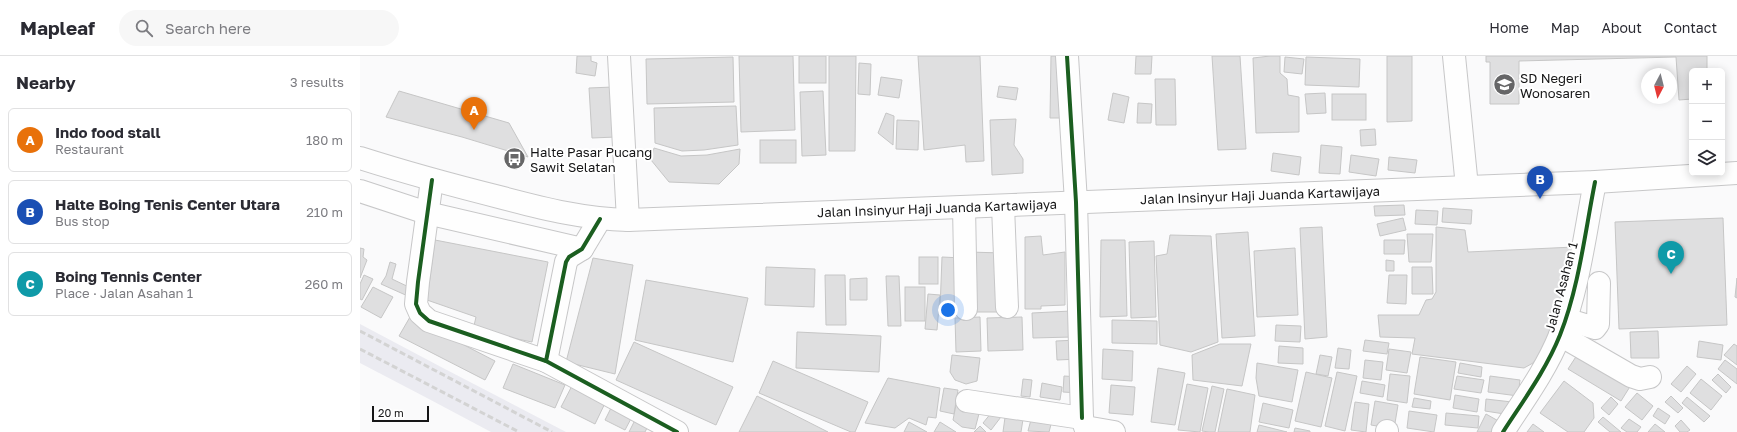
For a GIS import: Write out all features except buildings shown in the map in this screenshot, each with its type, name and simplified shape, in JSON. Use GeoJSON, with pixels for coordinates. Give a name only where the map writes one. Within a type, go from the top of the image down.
{"type":"FeatureCollection","features":[{"type":"Feature","properties":{"kind":"street"},"geometry":{"type":"LineString","coordinates":[[618,56],[628,220]]}},
{"type":"Feature","properties":{"kind":"street"},"geometry":{"type":"LineString","coordinates":[[1067,56],[1076,202],[1083,426]]}},
{"type":"Feature","properties":{"kind":"street"},"geometry":{"type":"LineString","coordinates":[[1454,56],[1467,187]]}},
{"type":"Feature","properties":{"kind":"street","name":"Jalan Insinyur Haji Juanda Kartawijaya"},"geometry":{"type":"LineString","coordinates":[[360,158],[432,180],[559,212],[600,219],[628,220],[1595,182],[1737,173]]}},
{"type":"Feature","properties":{"kind":"street"},"geometry":{"type":"LineString","coordinates":[[432,180],[416,304],[420,313],[429,321],[546,361],[677,432]]}},
{"type":"Feature","properties":{"kind":"street","name":"Jalan Asahan 1"},"geometry":{"type":"LineString","coordinates":[[1503,432],[1543,370],[1562,328],[1578,267],[1595,182]]}},
{"type":"Feature","properties":{"kind":"street"},"geometry":{"type":"LineString","coordinates":[[360,191],[427,214],[582,248]]}},
{"type":"Feature","properties":{"kind":"street"},"geometry":{"type":"LineString","coordinates":[[1003,206],[1007,307]]}},
{"type":"Feature","properties":{"kind":"street"},"geometry":{"type":"LineString","coordinates":[[964,207],[966,309]]}},
{"type":"Feature","properties":{"kind":"street"},"geometry":{"type":"LineString","coordinates":[[546,361],[566,262],[569,257],[582,248],[600,219]]}},
{"type":"Feature","properties":{"kind":"street"},"geometry":{"type":"LineString","coordinates":[[1562,328],[1594,328],[1598,324],[1600,283]]}},
{"type":"Feature","properties":{"kind":"street"},"geometry":{"type":"LineString","coordinates":[[1562,328],[1631,376],[1640,379],[1650,378]]}},
{"type":"Feature","properties":{"kind":"street"},"geometry":{"type":"LineString","coordinates":[[967,401],[1114,432]]}},
{"type":"Feature","properties":{"kind":"shaded area"},"geometry":{"type":"Polygon","coordinates":[[[360,324],[566,432],[491,432],[360,363],[360,324]]]}},
{"type":"Feature","properties":{"kind":"railway"},"geometry":{"type":"LineString","coordinates":[[360,331],[552,432]]}},
{"type":"Feature","properties":{"kind":"railway"},"geometry":{"type":"LineString","coordinates":[[360,349],[519,432]]}},
{"type":"Feature","properties":{"kind":"cycle path"},"geometry":{"type":"LineString","coordinates":[[1067,56],[1076,202],[1082,418]]}},
{"type":"Feature","properties":{"kind":"cycle path"},"geometry":{"type":"LineString","coordinates":[[432,180],[416,304],[420,313],[429,321],[546,361]]}},
{"type":"Feature","properties":{"kind":"cycle path"},"geometry":{"type":"LineString","coordinates":[[1503,432],[1548,361],[1567,317],[1577,279],[1595,182]]}},
{"type":"Feature","properties":{"kind":"cycle path"},"geometry":{"type":"LineString","coordinates":[[600,219],[582,249],[569,257],[566,262],[546,361],[677,432]]}},
{"type":"Feature","properties":{"kind":"place","name":"SD Negeri Wonosaren"},"geometry":{"type":"Point","coordinates":[1504,85]}},
{"type":"Feature","properties":{"kind":"place","name":"Indo food stall"},"geometry":{"type":"Point","coordinates":[474,130]}},
{"type":"Feature","properties":{"kind":"place","name":"Halte Pasar Pucang Sawit Selatan"},"geometry":{"type":"Point","coordinates":[515,159]}},
{"type":"Feature","properties":{"kind":"place","name":"Halte Boing Tenis Center Utara"},"geometry":{"type":"Point","coordinates":[1540,199]}},
{"type":"Feature","properties":{"kind":"place","name":"Boing Tennis Center"},"geometry":{"type":"Point","coordinates":[1671,274]}}]}
